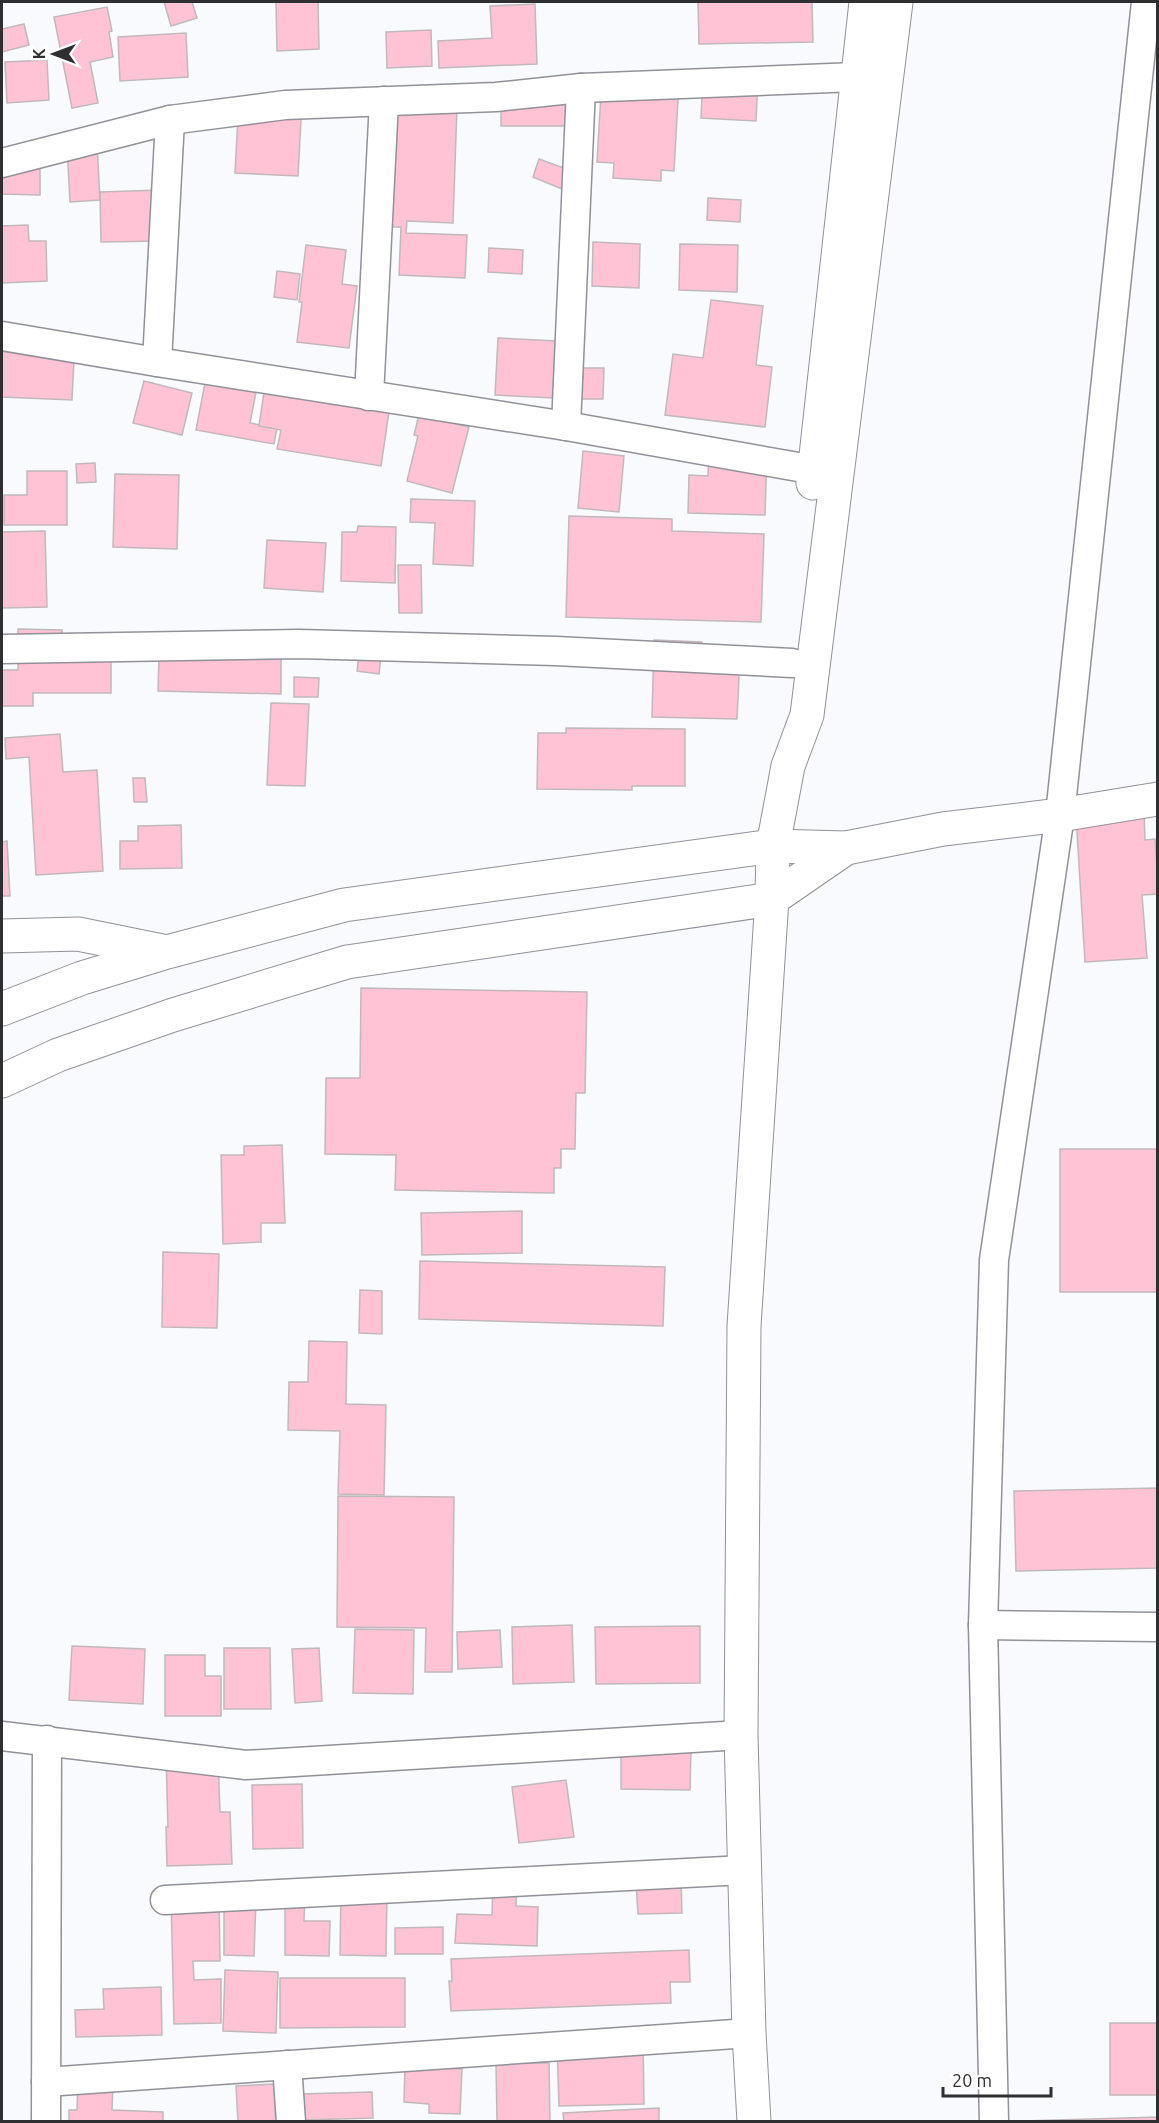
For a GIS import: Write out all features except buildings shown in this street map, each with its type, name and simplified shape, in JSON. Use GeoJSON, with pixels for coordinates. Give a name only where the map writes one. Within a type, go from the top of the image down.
{"type":"FeatureCollection","features":[{"type":"Feature","properties":{"kind":"main road"},"geometry":{"type":"LineString","coordinates":[[788,766],[784,717],[815,470],[856,77],[866,2]]}},
{"type":"Feature","properties":{"kind":"main road"},"geometry":{"type":"LineString","coordinates":[[754,2121],[749,2032],[741,1736],[744,1326],[772,899],[773,846],[788,766],[807,715],[896,2]]}},
{"type":"Feature","properties":{"kind":"main road"},"geometry":{"type":"LineString","coordinates":[[2,1009],[82,978],[167,952],[344,905],[773,846],[846,848],[943,829],[1060,815],[1158,799]]}},
{"type":"Feature","properties":{"kind":"main road"},"geometry":{"type":"LineString","coordinates":[[2,1081],[58,1055],[173,1015],[347,962],[772,899],[846,848]]}},
{"type":"Feature","properties":{"kind":"main road"},"geometry":{"type":"LineString","coordinates":[[2,936],[78,934],[167,952]]}},
{"type":"Feature","properties":{"kind":"street"},"geometry":{"type":"LineString","coordinates":[[994,2121],[983,1625],[994,1260],[1060,815],[1146,2]]}},
{"type":"Feature","properties":{"kind":"street"},"geometry":{"type":"LineString","coordinates":[[2,164],[170,120],[285,105],[496,97],[582,88],[856,77]]}},
{"type":"Feature","properties":{"kind":"street"},"geometry":{"type":"LineString","coordinates":[[566,426],[582,88]]}},
{"type":"Feature","properties":{"kind":"street"},"geometry":{"type":"LineString","coordinates":[[369,396],[384,101]]}},
{"type":"Feature","properties":{"kind":"street"},"geometry":{"type":"LineString","coordinates":[[157,362],[170,120]]}},
{"type":"Feature","properties":{"kind":"street"},"geometry":{"type":"LineString","coordinates":[[2,343],[157,362],[566,426],[815,470]]}},
{"type":"Feature","properties":{"kind":"street"},"geometry":{"type":"LineString","coordinates":[[2,649],[299,644],[556,651],[792,663]]}},
{"type":"Feature","properties":{"kind":"street"},"geometry":{"type":"LineString","coordinates":[[983,1625],[1158,1627]]}},
{"type":"Feature","properties":{"kind":"street"},"geometry":{"type":"LineString","coordinates":[[2,1736],[246,1766],[741,1736]]}},
{"type":"Feature","properties":{"kind":"street"},"geometry":{"type":"LineString","coordinates":[[46,2121],[47,1740]]}},
{"type":"Feature","properties":{"kind":"street"},"geometry":{"type":"LineString","coordinates":[[165,1900],[744,1870]]}},
{"type":"Feature","properties":{"kind":"street"},"geometry":{"type":"LineString","coordinates":[[46,2082],[749,2032]]}},
{"type":"Feature","properties":{"kind":"street"},"geometry":{"type":"LineString","coordinates":[[286,2065],[291,2121]]}}]}
